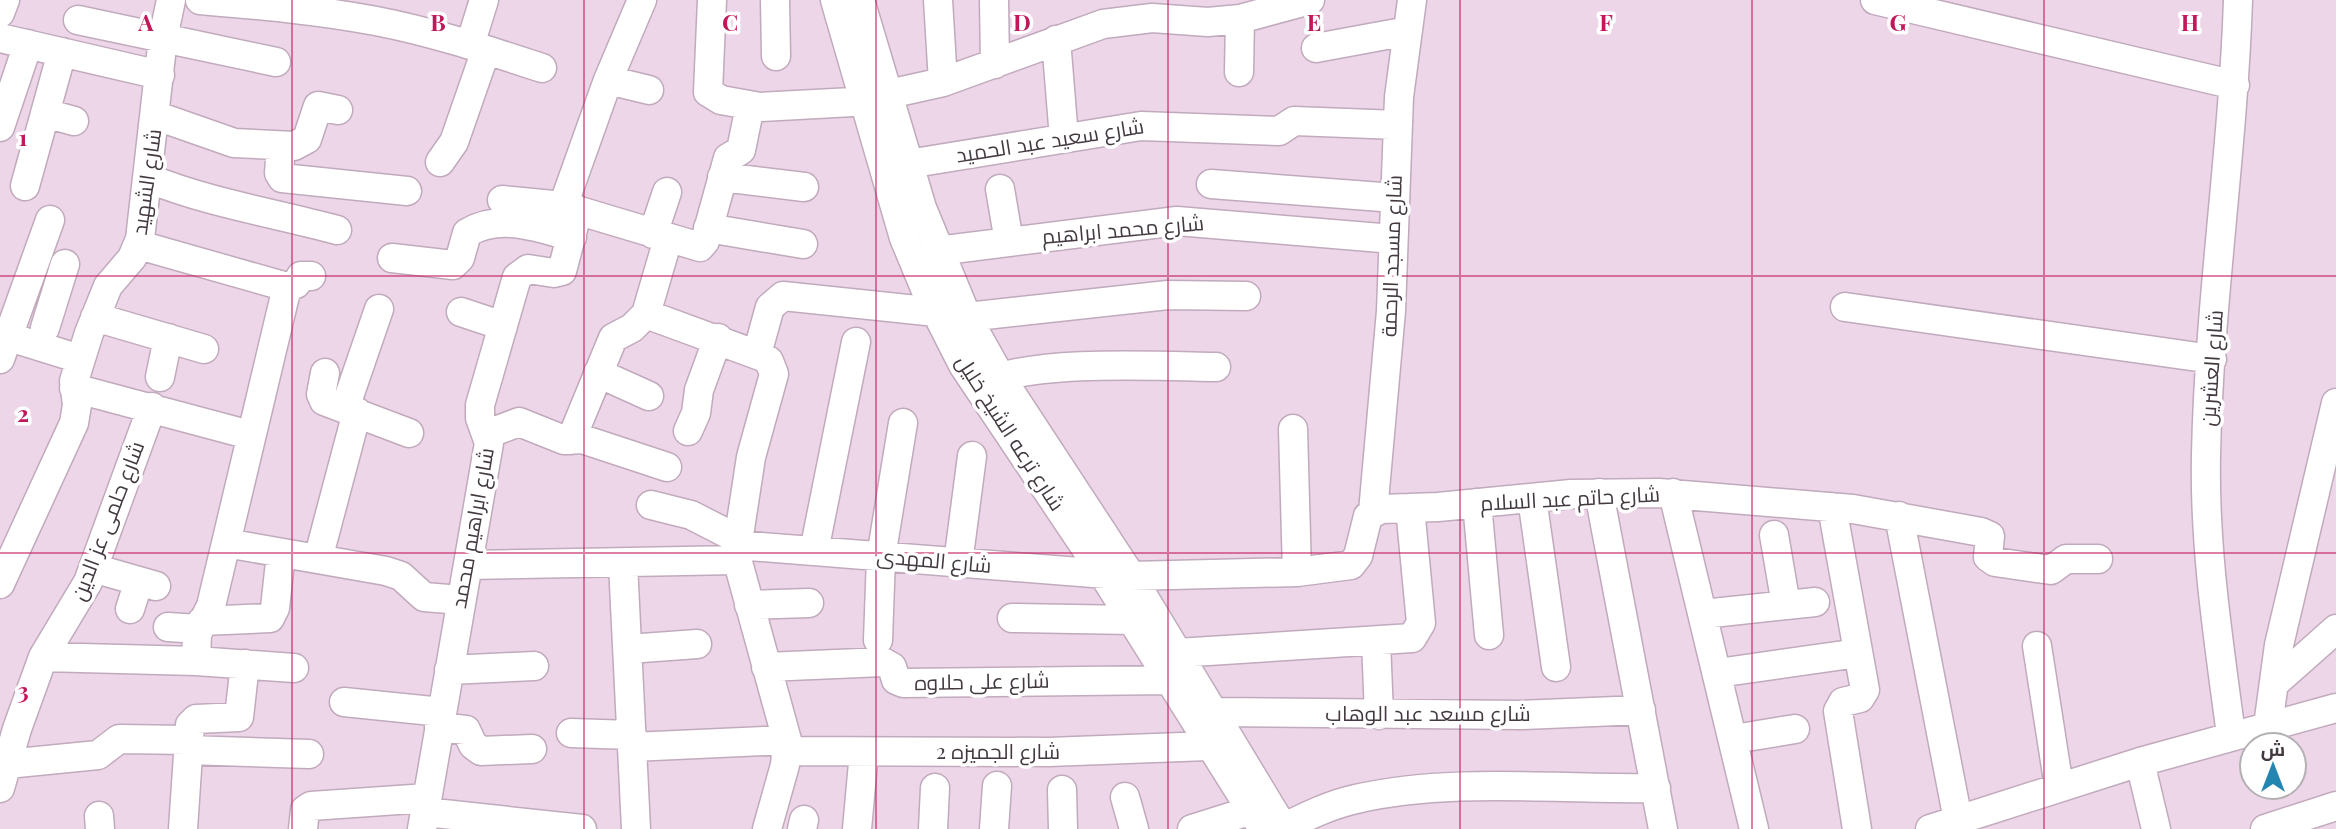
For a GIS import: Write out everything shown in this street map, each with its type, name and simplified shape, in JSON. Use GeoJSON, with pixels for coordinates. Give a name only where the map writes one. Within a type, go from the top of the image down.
{"type":"FeatureCollection","features":[{"type":"Feature","properties":{"kind":"street"},"geometry":{"type":"LineString","coordinates":[[0,13],[5,0]]}},
{"type":"Feature","properties":{"kind":"street","name":"شارع الشهيد"},"geometry":{"type":"LineString","coordinates":[[0,584],[9,546],[75,422],[76,348],[95,317],[108,286],[139,245],[157,116],[163,38],[171,0]]}},
{"type":"Feature","properties":{"kind":"street"},"geometry":{"type":"LineString","coordinates":[[200,0],[283,4],[377,21],[478,47],[542,68]]}},
{"type":"Feature","properties":{"kind":"street"},"geometry":{"type":"LineString","coordinates":[[440,162],[454,142],[478,47],[484,0]]}},
{"type":"Feature","properties":{"kind":"street"},"geometry":{"type":"LineString","coordinates":[[392,258],[453,265],[460,258],[467,233],[500,223],[528,224],[572,237],[571,208],[608,80],[642,0]]}},
{"type":"Feature","properties":{"kind":"street"},"geometry":{"type":"LineString","coordinates":[[712,0],[708,92],[717,98],[750,106],[838,104],[943,82],[1103,24],[1127,20],[1208,22],[1240,19],[1310,0]]}},
{"type":"Feature","properties":{"kind":"street"},"geometry":{"type":"LineString","coordinates":[[775,0],[776,56]]}},
{"type":"Feature","properties":{"kind":"street","name":"شارع ترعه الشيخ خليل"},"geometry":{"type":"LineString","coordinates":[[835,0],[908,164],[937,251],[967,317],[989,381],[1208,746],[1272,825]]}},
{"type":"Feature","properties":{"kind":"street","name":"شارع ترعه الشيخ خليل"},"geometry":{"type":"LineString","coordinates":[[860,0],[904,238],[936,312],[1131,576],[1214,712],[1272,825]]}},
{"type":"Feature","properties":{"kind":"street"},"geometry":{"type":"LineString","coordinates":[[938,0],[943,82]]}},
{"type":"Feature","properties":{"kind":"street"},"geometry":{"type":"LineString","coordinates":[[994,0],[995,64]]}},
{"type":"Feature","properties":{"kind":"street","name":"شارع مسجد الرحمة"},"geometry":{"type":"LineString","coordinates":[[1373,512],[1391,311],[1398,125],[1412,0]]}},
{"type":"Feature","properties":{"kind":"street"},"geometry":{"type":"LineString","coordinates":[[1875,0],[2235,85]]}},
{"type":"Feature","properties":{"kind":"street","name":"شارع العشرين"},"geometry":{"type":"LineString","coordinates":[[2231,735],[2217,629],[2207,507],[2206,456],[2235,85],[2238,0]]}},
{"type":"Feature","properties":{"kind":"street"},"geometry":{"type":"LineString","coordinates":[[25,186],[45,113],[80,10],[163,38],[276,62]]}},
{"type":"Feature","properties":{"kind":"street"},"geometry":{"type":"LineString","coordinates":[[1239,72],[1240,19]]}},
{"type":"Feature","properties":{"kind":"street"},"geometry":{"type":"LineString","coordinates":[[1317,48],[1408,31]]}},
{"type":"Feature","properties":{"kind":"street"},"geometry":{"type":"LineString","coordinates":[[0,38],[160,75]]}},
{"type":"Feature","properties":{"kind":"street"},"geometry":{"type":"LineString","coordinates":[[1056,40],[1063,138]]}},
{"type":"Feature","properties":{"kind":"street"},"geometry":{"type":"LineString","coordinates":[[0,127],[27,44]]}},
{"type":"Feature","properties":{"kind":"street"},"geometry":{"type":"LineString","coordinates":[[608,80],[649,90]]}},
{"type":"Feature","properties":{"kind":"street"},"geometry":{"type":"LineString","coordinates":[[157,116],[222,141],[298,146],[305,142],[318,106],[338,110]]}},
{"type":"Feature","properties":{"kind":"street"},"geometry":{"type":"LineString","coordinates":[[502,200],[571,208],[699,247],[708,228],[729,156],[741,150],[750,106]]}},
{"type":"Feature","properties":{"kind":"street"},"geometry":{"type":"LineString","coordinates":[[45,113],[74,121]]}},
{"type":"Feature","properties":{"kind":"street","name":"شارع سعيد عبد الحميد"},"geometry":{"type":"LineString","coordinates":[[908,164],[1116,128],[1166,124],[1279,131],[1294,121],[1398,125]]}},
{"type":"Feature","properties":{"kind":"street"},"geometry":{"type":"LineString","coordinates":[[281,146],[279,173],[282,178],[407,191]]}},
{"type":"Feature","properties":{"kind":"street"},"geometry":{"type":"LineString","coordinates":[[722,177],[804,187]]}},
{"type":"Feature","properties":{"kind":"street"},"geometry":{"type":"LineString","coordinates":[[149,179],[209,201],[248,207],[337,230]]}},
{"type":"Feature","properties":{"kind":"street"},"geometry":{"type":"LineString","coordinates":[[1210,184],[1395,198]]}},
{"type":"Feature","properties":{"kind":"street"},"geometry":{"type":"LineString","coordinates":[[1000,189],[1009,242]]}},
{"type":"Feature","properties":{"kind":"street"},"geometry":{"type":"LineString","coordinates":[[571,440],[615,335],[632,328],[646,314],[667,191]]}},
{"type":"Feature","properties":{"kind":"street"},"geometry":{"type":"LineString","coordinates":[[6,336],[50,220]]}},
{"type":"Feature","properties":{"kind":"street","name":"شارع محمد ابراهيم"},"geometry":{"type":"LineString","coordinates":[[937,251],[1177,221],[1393,239]]}},
{"type":"Feature","properties":{"kind":"street"},"geometry":{"type":"LineString","coordinates":[[708,228],[803,244]]}},
{"type":"Feature","properties":{"kind":"street","name":"شارع ابراهيم محمد"},"geometry":{"type":"LineString","coordinates":[[425,813],[489,443],[480,418],[480,405],[519,274],[528,270],[560,273],[565,266],[572,237]]}},
{"type":"Feature","properties":{"kind":"street"},"geometry":{"type":"LineString","coordinates":[[139,245],[299,281],[250,435],[211,606],[201,625],[196,661]]}},
{"type":"Feature","properties":{"kind":"street"},"geometry":{"type":"LineString","coordinates":[[45,328],[65,264]]}},
{"type":"Feature","properties":{"kind":"street"},"geometry":{"type":"LineString","coordinates":[[967,317],[1168,295],[1246,296]]}},
{"type":"Feature","properties":{"kind":"street"},"geometry":{"type":"LineString","coordinates":[[757,354],[770,307],[783,296],[936,312]]}},
{"type":"Feature","properties":{"kind":"street"},"geometry":{"type":"LineString","coordinates":[[1845,307],[2212,359]]}},
{"type":"Feature","properties":{"kind":"street"},"geometry":{"type":"LineString","coordinates":[[318,559],[351,410],[379,309]]}},
{"type":"Feature","properties":{"kind":"street"},"geometry":{"type":"LineString","coordinates":[[461,312],[503,326]]}},
{"type":"Feature","properties":{"kind":"street"},"geometry":{"type":"LineString","coordinates":[[646,314],[757,354],[769,361],[774,374],[751,457],[737,548],[749,605],[787,746],[767,829]]}},
{"type":"Feature","properties":{"kind":"street"},"geometry":{"type":"LineString","coordinates":[[95,317],[204,349]]}},
{"type":"Feature","properties":{"kind":"street"},"geometry":{"type":"LineString","coordinates":[[6,336],[45,328],[76,348]]}},
{"type":"Feature","properties":{"kind":"street"},"geometry":{"type":"LineString","coordinates":[[6,336],[76,348]]}},
{"type":"Feature","properties":{"kind":"street"},"geometry":{"type":"LineString","coordinates":[[160,377],[167,338]]}},
{"type":"Feature","properties":{"kind":"street"},"geometry":{"type":"LineString","coordinates":[[688,431],[696,413],[699,390],[718,338]]}},
{"type":"Feature","properties":{"kind":"street"},"geometry":{"type":"LineString","coordinates":[[814,551],[856,342]]}},
{"type":"Feature","properties":{"kind":"street"},"geometry":{"type":"LineString","coordinates":[[989,381],[1057,369],[1216,367]]}},
{"type":"Feature","properties":{"kind":"street"},"geometry":{"type":"LineString","coordinates":[[326,373],[322,399],[409,433]]}},
{"type":"Feature","properties":{"kind":"street"},"geometry":{"type":"LineString","coordinates":[[598,373],[649,396]]}},
{"type":"Feature","properties":{"kind":"street"},"geometry":{"type":"LineString","coordinates":[[75,388],[250,435]]}},
{"type":"Feature","properties":{"kind":"street"},"geometry":{"type":"LineString","coordinates":[[2269,726],[2279,645],[2336,403]]}},
{"type":"Feature","properties":{"kind":"street","name":"شارع حلمى عز الدين"},"geometry":{"type":"LineString","coordinates":[[3,776],[43,657],[81,596],[152,407]]}},
{"type":"Feature","properties":{"kind":"street"},"geometry":{"type":"LineString","coordinates":[[486,430],[498,430],[519,422],[667,467]]}},
{"type":"Feature","properties":{"kind":"street"},"geometry":{"type":"LineString","coordinates":[[878,640],[881,557],[903,424]]}},
{"type":"Feature","properties":{"kind":"street"},"geometry":{"type":"LineString","coordinates":[[1293,429],[1297,572]]}},
{"type":"Feature","properties":{"kind":"street"},"geometry":{"type":"LineString","coordinates":[[958,563],[972,456]]}},
{"type":"Feature","properties":{"kind":"street"},"geometry":{"type":"LineString","coordinates":[[1599,493],[1663,829]]}},
{"type":"Feature","properties":{"kind":"street","name":"شارع حاتم عبد السلام"},"geometry":{"type":"LineString","coordinates":[[1373,512],[1381,509],[1599,493],[1673,493],[1832,507],[1899,516],[1989,534],[1988,557],[1995,562],[2051,570],[2066,559],[2098,559]]}},
{"type":"Feature","properties":{"kind":"street"},"geometry":{"type":"LineString","coordinates":[[1673,493],[1754,829]]}},
{"type":"Feature","properties":{"kind":"street"},"geometry":{"type":"LineString","coordinates":[[1532,498],[1556,667]]}},
{"type":"Feature","properties":{"kind":"street"},"geometry":{"type":"LineString","coordinates":[[1477,503],[1489,635]]}},
{"type":"Feature","properties":{"kind":"street"},"geometry":{"type":"LineString","coordinates":[[651,505],[691,515],[737,548]]}},
{"type":"Feature","properties":{"kind":"street"},"geometry":{"type":"LineString","coordinates":[[1832,507],[1864,694],[1860,698],[1843,702],[1838,711],[1857,829]]}},
{"type":"Feature","properties":{"kind":"street"},"geometry":{"type":"LineString","coordinates":[[1177,653],[1406,640],[1419,629],[1410,508]]}},
{"type":"Feature","properties":{"kind":"street"},"geometry":{"type":"LineString","coordinates":[[1131,576],[1297,572],[1351,565],[1357,556],[1364,524],[1373,512]]}},
{"type":"Feature","properties":{"kind":"street"},"geometry":{"type":"LineString","coordinates":[[1899,516],[1958,820]]}},
{"type":"Feature","properties":{"kind":"street"},"geometry":{"type":"LineString","coordinates":[[1774,535],[1786,605]]}},
{"type":"Feature","properties":{"kind":"street"},"geometry":{"type":"LineString","coordinates":[[226,543],[401,576],[424,597],[461,600]]}},
{"type":"Feature","properties":{"kind":"street","name":"شارع المهدى"},"geometry":{"type":"LineString","coordinates":[[468,565],[623,564],[737,548],[814,551],[1131,576]]}},
{"type":"Feature","properties":{"kind":"street"},"geometry":{"type":"LineString","coordinates":[[168,627],[270,618],[275,608],[281,553]]}},
{"type":"Feature","properties":{"kind":"street"},"geometry":{"type":"LineString","coordinates":[[623,564],[636,829]]}},
{"type":"Feature","properties":{"kind":"street"},"geometry":{"type":"LineString","coordinates":[[93,568],[147,584],[130,608]]}},
{"type":"Feature","properties":{"kind":"street"},"geometry":{"type":"LineString","coordinates":[[1703,614],[1815,602]]}},
{"type":"Feature","properties":{"kind":"street"},"geometry":{"type":"LineString","coordinates":[[749,605],[809,603]]}},
{"type":"Feature","properties":{"kind":"street"},"geometry":{"type":"LineString","coordinates":[[1012,618],[1131,621]]}},
{"type":"Feature","properties":{"kind":"street"},"geometry":{"type":"LineString","coordinates":[[2274,684],[2336,629]]}},
{"type":"Feature","properties":{"kind":"street"},"geometry":{"type":"LineString","coordinates":[[1376,641],[1380,715]]}},
{"type":"Feature","properties":{"kind":"street"},"geometry":{"type":"LineString","coordinates":[[628,649],[697,644]]}},
{"type":"Feature","properties":{"kind":"street"},"geometry":{"type":"LineString","coordinates":[[2037,646],[2059,788]]}},
{"type":"Feature","properties":{"kind":"street"},"geometry":{"type":"LineString","coordinates":[[1718,673],[1858,653]]}},
{"type":"Feature","properties":{"kind":"street"},"geometry":{"type":"LineString","coordinates":[[43,657],[196,661],[294,668]]}},
{"type":"Feature","properties":{"kind":"street","name":"شارع على حلاوه"},"geometry":{"type":"LineString","coordinates":[[766,667],[883,662],[890,664],[896,680],[903,683],[1168,680]]}},
{"type":"Feature","properties":{"kind":"street"},"geometry":{"type":"LineString","coordinates":[[183,829],[190,725],[196,719],[239,717],[244,664]]}},
{"type":"Feature","properties":{"kind":"street"},"geometry":{"type":"LineString","coordinates":[[449,670],[534,666]]}},
{"type":"Feature","properties":{"kind":"street"},"geometry":{"type":"LineString","coordinates":[[344,702],[440,719],[466,730],[473,745],[481,751],[532,749]]}},
{"type":"Feature","properties":{"kind":"street"},"geometry":{"type":"LineString","coordinates":[[1930,829],[2059,788],[2143,772],[2231,735],[2336,708]]}},
{"type":"Feature","properties":{"kind":"street","name":"شارع مسعد عبد الوهاب"},"geometry":{"type":"LineString","coordinates":[[1214,712],[1521,715],[1641,710]]}},
{"type":"Feature","properties":{"kind":"street"},"geometry":{"type":"LineString","coordinates":[[1734,739],[1795,729]]}},
{"type":"Feature","properties":{"kind":"street","name":"شارع الجميزه 2"},"geometry":{"type":"LineString","coordinates":[[570,733],[632,741],[864,751],[1062,752],[1208,746]]}},
{"type":"Feature","properties":{"kind":"street"},"geometry":{"type":"LineString","coordinates":[[3,776],[98,755],[119,739],[309,754]]}},
{"type":"Feature","properties":{"kind":"street"},"geometry":{"type":"LineString","coordinates":[[857,829],[864,751]]}},
{"type":"Feature","properties":{"kind":"street"},"geometry":{"type":"LineString","coordinates":[[2143,772],[2156,829]]}},
{"type":"Feature","properties":{"kind":"street"},"geometry":{"type":"LineString","coordinates":[[994,829],[997,786]]}},
{"type":"Feature","properties":{"kind":"street"},"geometry":{"type":"LineString","coordinates":[[933,829],[935,788]]}},
{"type":"Feature","properties":{"kind":"street"},"geometry":{"type":"LineString","coordinates":[[1192,829],[1272,825],[1353,800],[1390,793],[1490,788],[1656,788]]}},
{"type":"Feature","properties":{"kind":"street"},"geometry":{"type":"LineString","coordinates":[[1062,790],[1063,829]]}},
{"type":"Feature","properties":{"kind":"street"},"geometry":{"type":"LineString","coordinates":[[1125,797],[1134,829]]}},
{"type":"Feature","properties":{"kind":"street"},"geometry":{"type":"LineString","coordinates":[[303,829],[304,812],[311,806],[425,813],[582,829]]}},
{"type":"Feature","properties":{"kind":"street"},"geometry":{"type":"LineString","coordinates":[[2265,829],[2336,806]]}}]}
